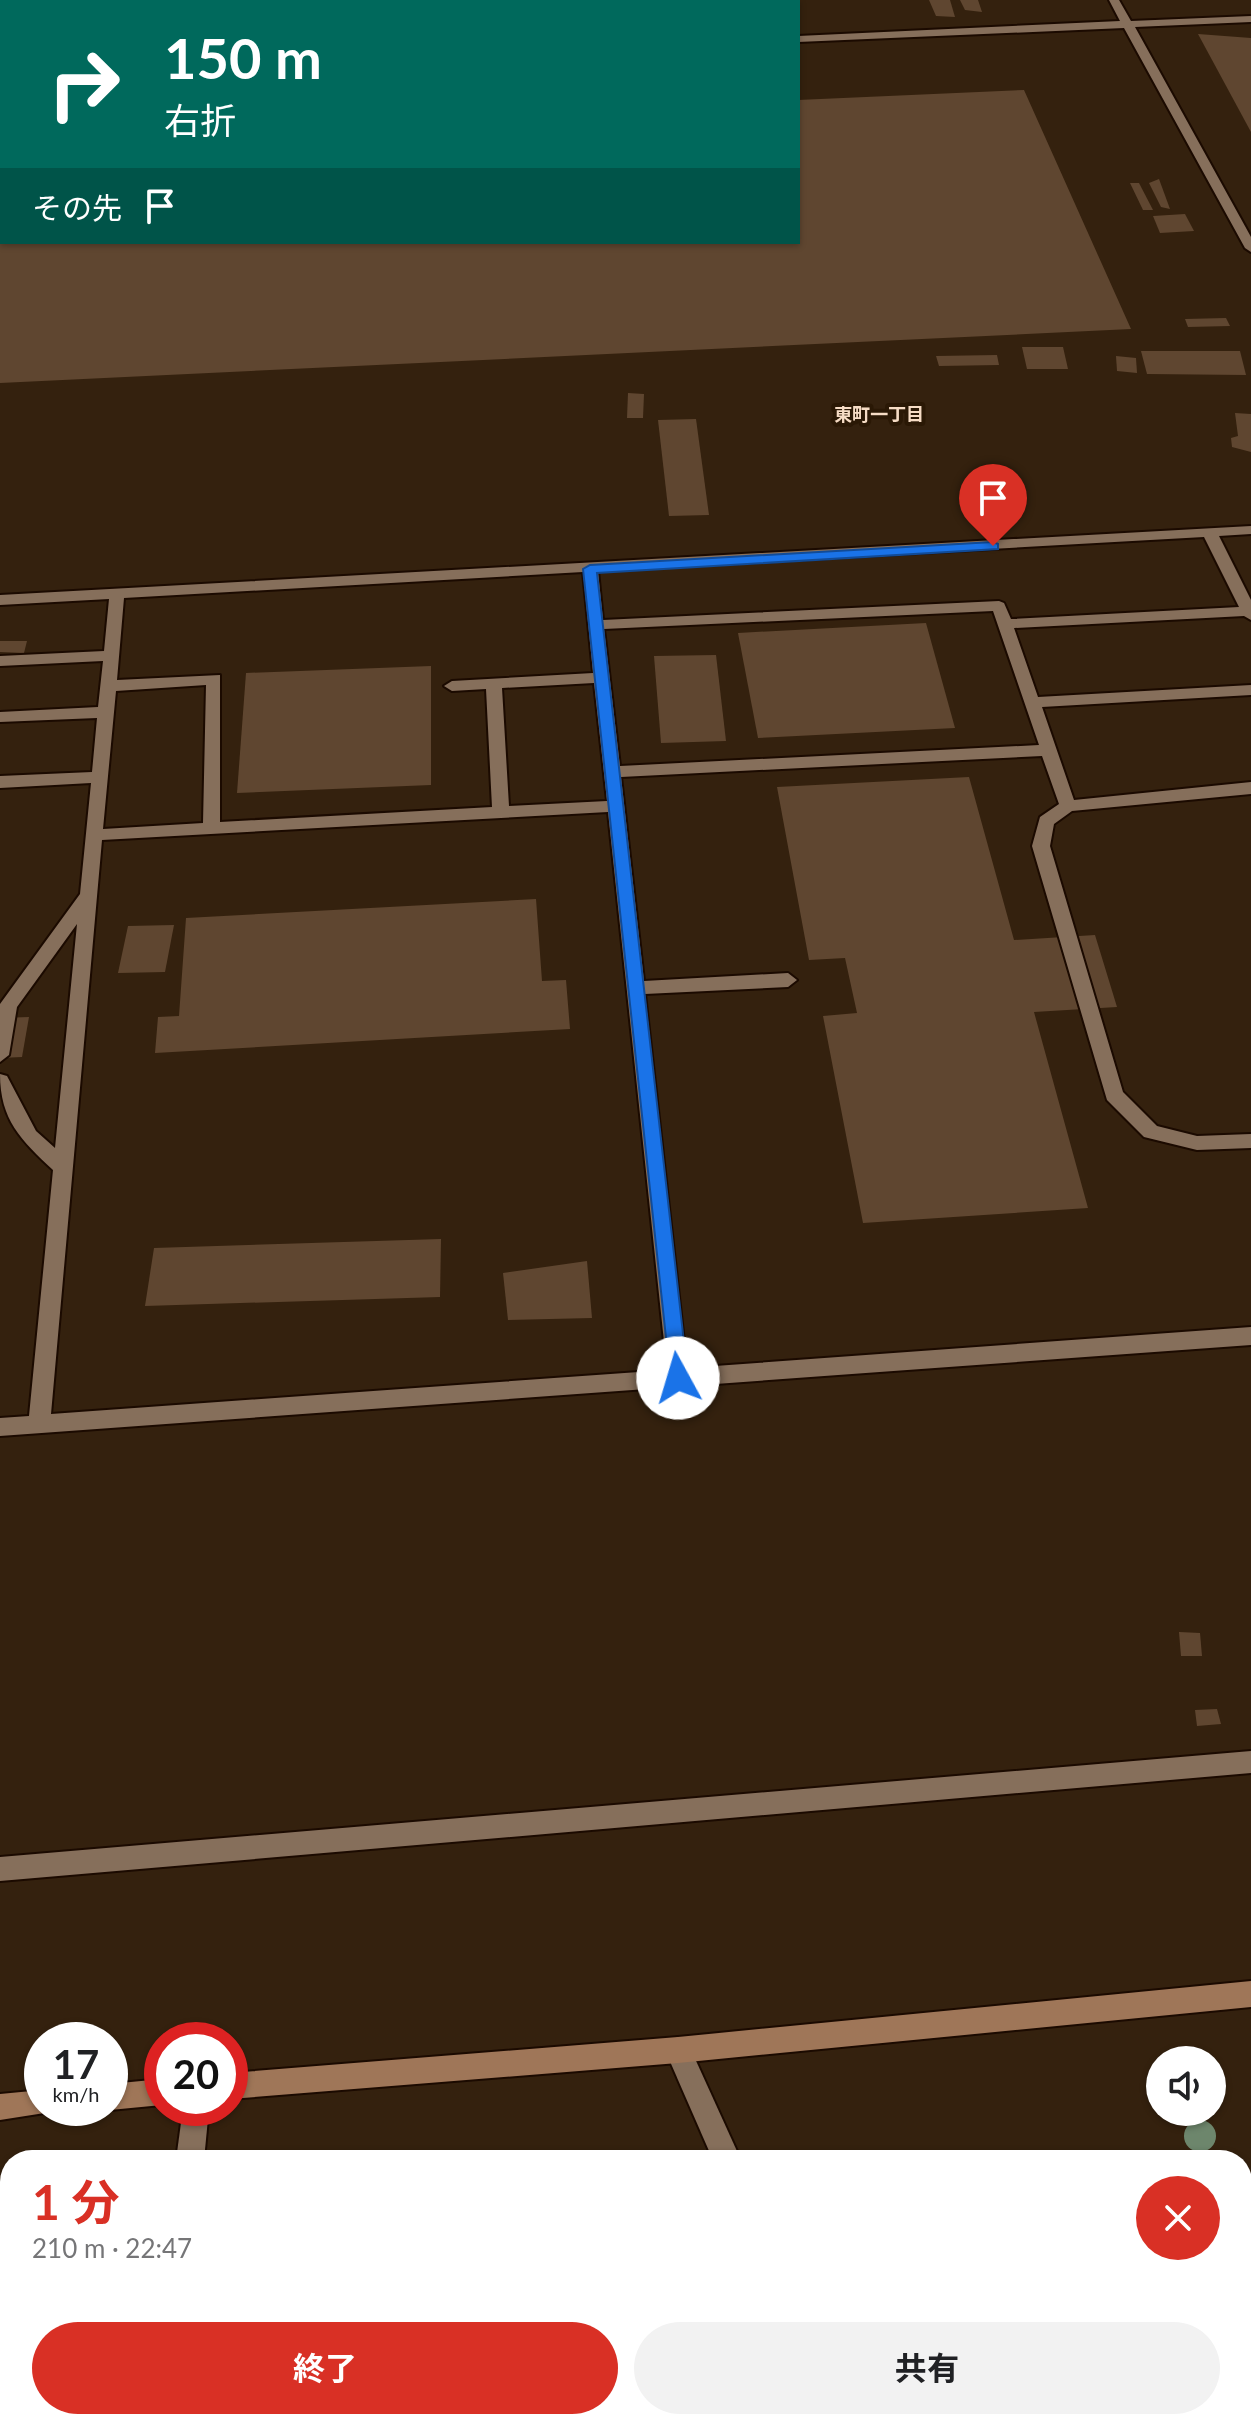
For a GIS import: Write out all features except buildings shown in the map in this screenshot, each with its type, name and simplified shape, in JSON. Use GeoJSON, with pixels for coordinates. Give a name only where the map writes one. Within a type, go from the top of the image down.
{"type":"FeatureCollection","features":[{"type":"Feature","properties":{"kind":"street"},"geometry":{"type":"LineString","coordinates":[[1114,0],[1251,248]]}},
{"type":"Feature","properties":{"kind":"street"},"geometry":{"type":"LineString","coordinates":[[800,39],[1251,19]]}},
{"type":"Feature","properties":{"kind":"street"},"geometry":{"type":"LineString","coordinates":[[0,600],[1251,530]]}},
{"type":"Feature","properties":{"kind":"street"},"geometry":{"type":"LineString","coordinates":[[1004,624],[1250,613],[1210,534]]}},
{"type":"Feature","properties":{"kind":"street"},"geometry":{"type":"LineString","coordinates":[[590,569],[678,1378]]}},
{"type":"Feature","properties":{"kind":"street"},"geometry":{"type":"LineString","coordinates":[[39,1424],[117,593]]}},
{"type":"Feature","properties":{"kind":"street"},"geometry":{"type":"LineString","coordinates":[[596,625],[999,606],[1068,806]]}},
{"type":"Feature","properties":{"kind":"street"},"geometry":{"type":"LineString","coordinates":[[0,661],[111,656]]}},
{"type":"Feature","properties":{"kind":"street"},"geometry":{"type":"LineString","coordinates":[[452,686],[602,678]]}},
{"type":"Feature","properties":{"kind":"street"},"geometry":{"type":"LineString","coordinates":[[108,686],[214,679],[211,829]]}},
{"type":"Feature","properties":{"kind":"street"},"geometry":{"type":"LineString","coordinates":[[494,684],[501,813]]}},
{"type":"Feature","properties":{"kind":"street"},"geometry":{"type":"LineString","coordinates":[[1032,702],[1251,690]]}},
{"type":"Feature","properties":{"kind":"street"},"geometry":{"type":"LineString","coordinates":[[0,717],[106,712]]}},
{"type":"Feature","properties":{"kind":"street"},"geometry":{"type":"LineString","coordinates":[[612,772],[1048,750]]}},
{"type":"Feature","properties":{"kind":"street"},"geometry":{"type":"LineString","coordinates":[[0,782],[100,777]]}},
{"type":"Feature","properties":{"kind":"street"},"geometry":{"type":"LineString","coordinates":[[1251,788],[1068,806],[1046,821],[1041,846],[1114,1095],[1151,1132],[1197,1143],[1251,1141]]}},
{"type":"Feature","properties":{"kind":"street"},"geometry":{"type":"LineString","coordinates":[[94,835],[615,806]]}},
{"type":"Feature","properties":{"kind":"street"},"geometry":{"type":"LineString","coordinates":[[0,1055],[8,1006],[88,896]]}},
{"type":"Feature","properties":{"kind":"street"},"geometry":{"type":"LineString","coordinates":[[635,988],[788,980]]}},
{"type":"Feature","properties":{"kind":"street"},"geometry":{"type":"LineString","coordinates":[[0,1081],[29,1136],[63,1167]]}},
{"type":"Feature","properties":{"kind":"street"},"geometry":{"type":"LineString","coordinates":[[0,1427],[1251,1336]]}},
{"type":"Feature","properties":{"kind":"street"},"geometry":{"type":"LineString","coordinates":[[0,1869],[1251,1762]]}},
{"type":"Feature","properties":{"kind":"street"},"geometry":{"type":"LineString","coordinates":[[248,2085],[678,2050],[1251,1994]]}},
{"type":"Feature","properties":{"kind":"street"},"geometry":{"type":"LineString","coordinates":[[678,2050],[723,2150]]}},
{"type":"Feature","properties":{"kind":"street"},"geometry":{"type":"LineString","coordinates":[[0,2107],[24,2105]]}},
{"type":"Feature","properties":{"kind":"street"},"geometry":{"type":"LineString","coordinates":[[191,2150],[194,2126]]}},
{"type":"Feature","properties":{"kind":"district","name":"東町一丁目"},"geometry":{"type":"Point","coordinates":[879,415]}},
{"type":"Feature","properties":{"kind":"route"},"geometry":{"type":"LineString","coordinates":[[678,1378],[590,569],[993,546]]}}]}
